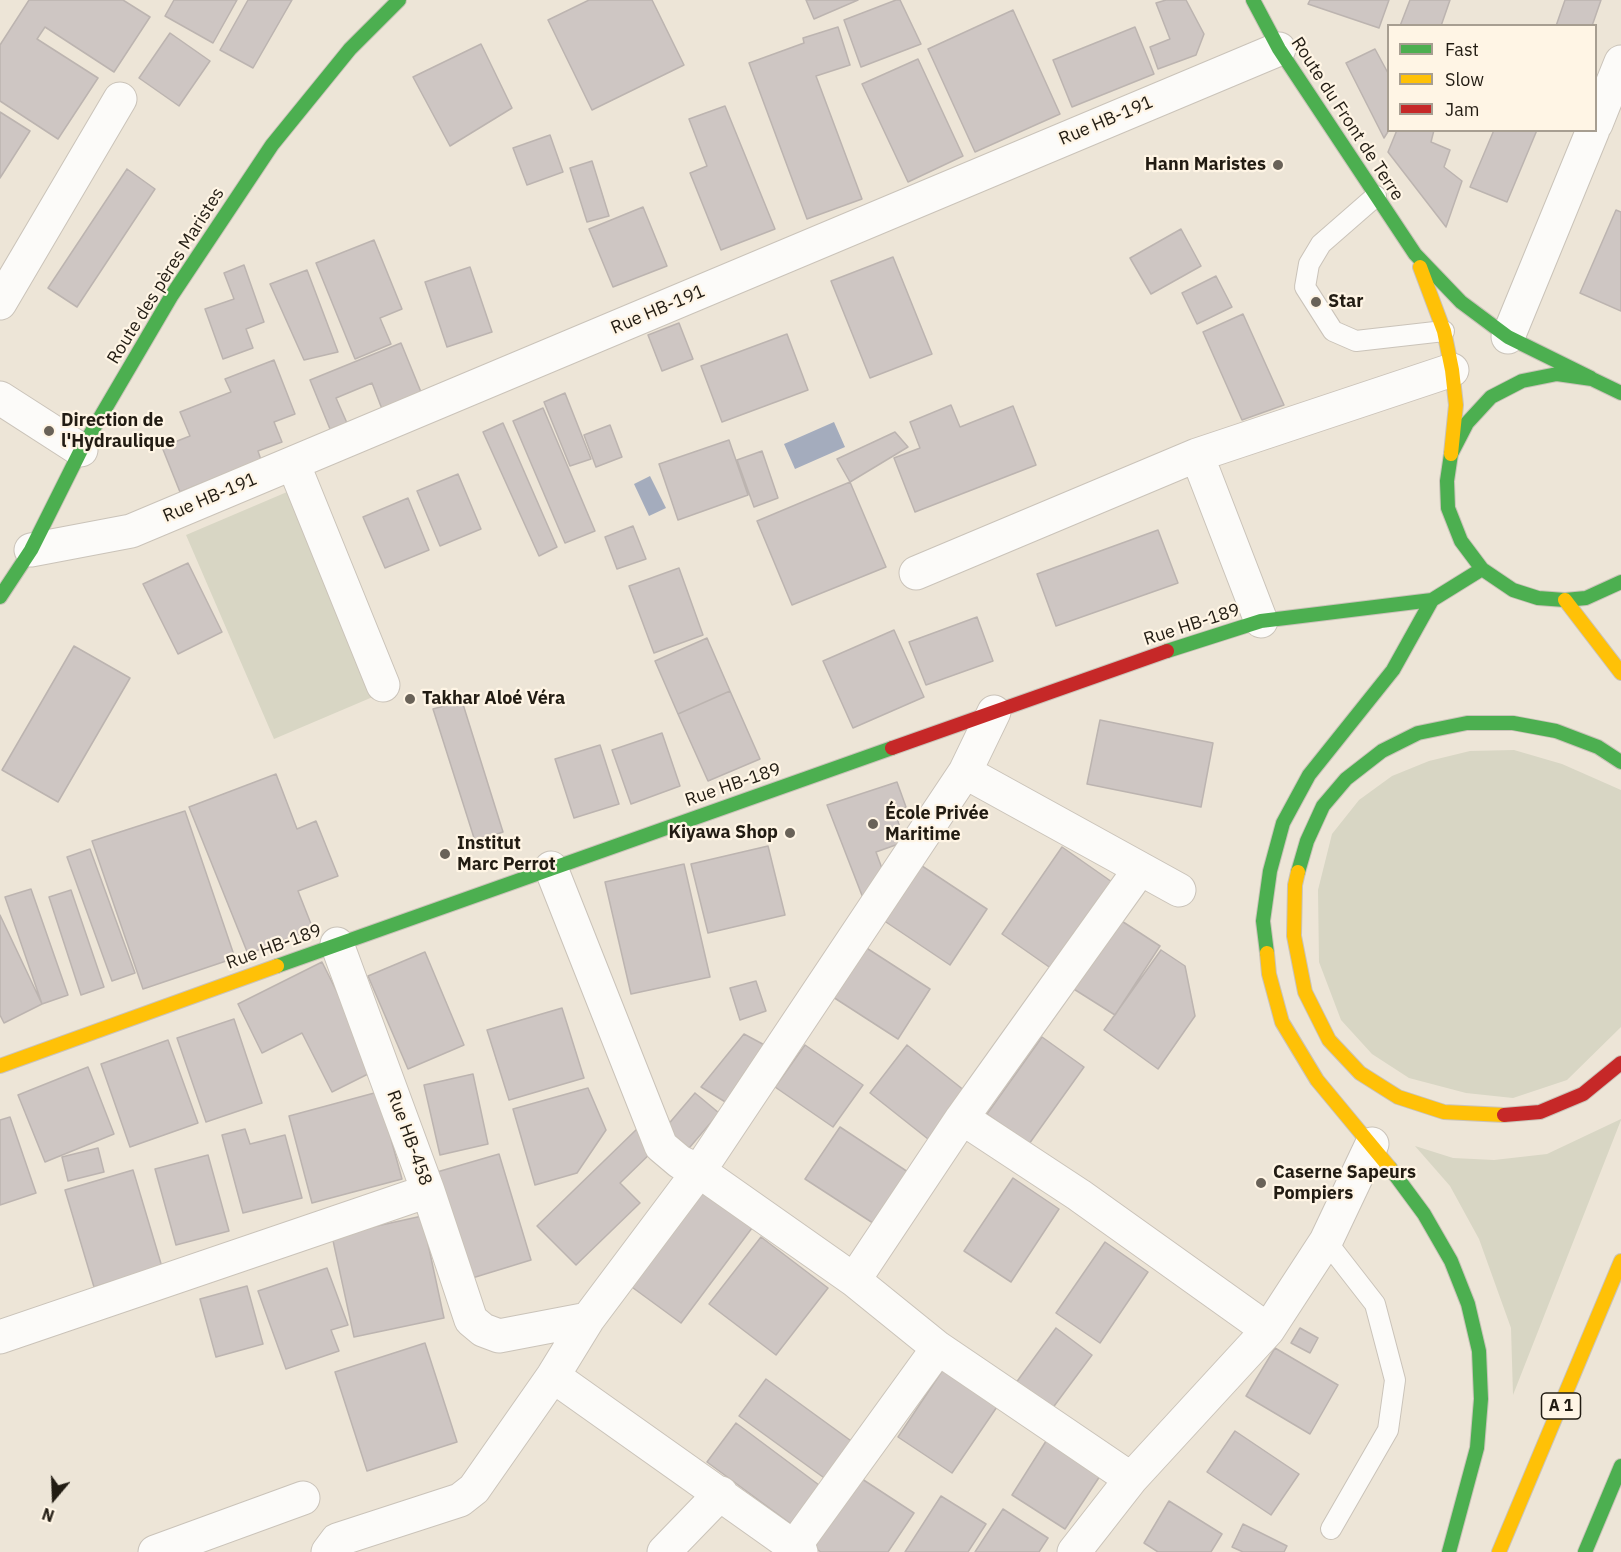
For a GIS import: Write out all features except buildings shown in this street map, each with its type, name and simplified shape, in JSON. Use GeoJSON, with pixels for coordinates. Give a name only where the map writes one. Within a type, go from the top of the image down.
{"type":"FeatureCollection","features":[{"type":"Feature","properties":{"kind":"main road","name":"Route des pères Maristes"},"geometry":{"type":"LineString","coordinates":[[0,597],[31,550],[81,450],[172,294],[272,144],[350,50],[399,0]]}},
{"type":"Feature","properties":{"kind":"main road","name":"Route du Front de Terre"},"geometry":{"type":"LineString","coordinates":[[1253,0],[1279,49],[1415,254]]}},
{"type":"Feature","properties":{"kind":"main road"},"geometry":{"type":"LineString","coordinates":[[1415,254],[1461,302],[1508,337],[1621,393]]}},
{"type":"Feature","properties":{"kind":"main road"},"geometry":{"type":"LineString","coordinates":[[1415,254],[1444,330],[1452,370],[1456,405],[1447,481],[1448,507],[1461,541],[1482,569],[1513,590],[1538,598],[1565,600],[1586,598],[1621,582]]}},
{"type":"Feature","properties":{"kind":"main road"},"geometry":{"type":"LineString","coordinates":[[1451,454],[1467,423],[1491,397],[1522,381],[1557,375],[1592,379]]}},
{"type":"Feature","properties":{"kind":"main road","name":"Rue HB-189"},"geometry":{"type":"LineString","coordinates":[[0,1066],[551,868],[1261,621],[1432,600],[1482,569]]}},
{"type":"Feature","properties":{"kind":"main road"},"geometry":{"type":"LineString","coordinates":[[1432,600],[1393,670],[1309,775],[1283,823],[1270,871],[1263,921],[1269,974],[1282,1022],[1317,1080],[1372,1144],[1424,1214],[1450,1261],[1468,1304],[1479,1351],[1481,1399],[1477,1448],[1449,1552]]}},
{"type":"Feature","properties":{"kind":"main road"},"geometry":{"type":"LineString","coordinates":[[1565,600],[1621,674]]}},
{"type":"Feature","properties":{"kind":"main road"},"geometry":{"type":"LineString","coordinates":[[1621,762],[1598,747],[1556,731],[1513,723],[1467,723],[1418,734],[1382,751],[1346,779],[1323,806],[1307,841],[1295,885],[1294,936],[1305,992],[1329,1040],[1360,1073],[1398,1097],[1444,1112],[1488,1116],[1540,1112],[1583,1094],[1621,1063]]}},
{"type":"Feature","properties":{"kind":"main road","name":"A 1"},"geometry":{"type":"LineString","coordinates":[[1499,1552],[1621,1261]]}},
{"type":"Feature","properties":{"kind":"main road"},"geometry":{"type":"LineString","coordinates":[[1585,1552],[1621,1466]]}},
{"type":"Feature","properties":{"kind":"street","name":"Rue HB-191"},"geometry":{"type":"LineString","coordinates":[[31,550],[131,531],[1279,49]]}},
{"type":"Feature","properties":{"kind":"street"},"geometry":{"type":"LineString","coordinates":[[1597,122],[1621,62]]}},
{"type":"Feature","properties":{"kind":"street"},"geometry":{"type":"LineString","coordinates":[[0,303],[120,99]]}},
{"type":"Feature","properties":{"kind":"street"},"geometry":{"type":"LineString","coordinates":[[1508,337],[1592,132]]}},
{"type":"Feature","properties":{"kind":"street"},"geometry":{"type":"LineString","coordinates":[[916,573],[1197,455],[1452,370]]}},
{"type":"Feature","properties":{"kind":"street"},"geometry":{"type":"LineString","coordinates":[[0,398],[81,450]]}},
{"type":"Feature","properties":{"kind":"street"},"geometry":{"type":"LineString","coordinates":[[1197,455],[1261,621]]}},
{"type":"Feature","properties":{"kind":"street"},"geometry":{"type":"LineString","coordinates":[[293,463],[383,685]]}},
{"type":"Feature","properties":{"kind":"street"},"geometry":{"type":"LineString","coordinates":[[328,1552],[337,1540],[460,1500],[474,1489],[553,1376],[588,1319],[699,1171],[965,772],[994,712]]}},
{"type":"Feature","properties":{"kind":"street"},"geometry":{"type":"LineString","coordinates":[[965,772],[1179,891]]}},
{"type":"Feature","properties":{"kind":"street"},"geometry":{"type":"LineString","coordinates":[[551,868],[661,1146],[680,1162],[699,1171],[855,1280],[938,1348],[1131,1479]]}},
{"type":"Feature","properties":{"kind":"street"},"geometry":{"type":"LineString","coordinates":[[855,1280],[962,1118],[1140,869]]}},
{"type":"Feature","properties":{"kind":"street","name":"Rue HB-458"},"geometry":{"type":"LineString","coordinates":[[337,944],[428,1191],[471,1320],[483,1330],[499,1336],[588,1319]]}},
{"type":"Feature","properties":{"kind":"street"},"geometry":{"type":"LineString","coordinates":[[962,1118],[1079,1195],[1268,1330]]}},
{"type":"Feature","properties":{"kind":"street"},"geometry":{"type":"LineString","coordinates":[[1074,1552],[1131,1479],[1268,1330],[1326,1241],[1372,1144]]}},
{"type":"Feature","properties":{"kind":"street"},"geometry":{"type":"LineString","coordinates":[[0,1337],[428,1191]]}},
{"type":"Feature","properties":{"kind":"street"},"geometry":{"type":"LineString","coordinates":[[553,1376],[721,1493],[798,1550],[938,1348]]}},
{"type":"Feature","properties":{"kind":"street"},"geometry":{"type":"LineString","coordinates":[[664,1552],[721,1493]]}},
{"type":"Feature","properties":{"kind":"street"},"geometry":{"type":"LineString","coordinates":[[155,1552],[303,1498]]}},
{"type":"Feature","properties":{"kind":"lane"},"geometry":{"type":"LineString","coordinates":[[1376,196],[1321,244],[1309,264],[1305,287],[1333,330],[1356,341],[1444,330]]}},
{"type":"Feature","properties":{"kind":"lane"},"geometry":{"type":"LineString","coordinates":[[1326,1241],[1375,1304],[1395,1380],[1388,1430],[1331,1529]]}},
{"type":"Feature","properties":{"kind":"shaded area"},"geometry":{"type":"Polygon","coordinates":[[[287,492],[375,696],[274,739],[186,535],[287,492]]]}},
{"type":"Feature","properties":{"kind":"shaded area"},"geometry":{"type":"Polygon","coordinates":[[[1514,750],[1562,764],[1621,790],[1621,1027],[1567,1080],[1513,1098],[1466,1093],[1409,1078],[1372,1054],[1341,1020],[1319,962],[1318,890],[1332,834],[1359,800],[1392,776],[1429,761],[1470,751],[1514,750]]]}},
{"type":"Feature","properties":{"kind":"shaded area"},"geometry":{"type":"Polygon","coordinates":[[[1621,1119],[1513,1395],[1511,1328],[1479,1239],[1450,1186],[1415,1146],[1453,1158],[1494,1160],[1547,1154],[1621,1119]]]}},
{"type":"Feature","properties":{"kind":"water"},"geometry":{"type":"Polygon","coordinates":[[[834,422],[845,447],[795,469],[784,444],[834,422]]]}},
{"type":"Feature","properties":{"kind":"water"},"geometry":{"type":"Polygon","coordinates":[[[650,476],[666,508],[649,516],[634,484],[650,476]]]}},
{"type":"Feature","properties":{"kind":"traffic: fast"},"geometry":{"type":"LineString","coordinates":[[0,597],[31,550],[81,450],[172,295],[272,145],[350,49],[399,0]]}},
{"type":"Feature","properties":{"kind":"traffic: fast"},"geometry":{"type":"LineString","coordinates":[[1253,0],[1279,49],[1415,254],[1461,302],[1508,337],[1591,378]]}},
{"type":"Feature","properties":{"kind":"traffic: fast"},"geometry":{"type":"LineString","coordinates":[[1621,393],[1592,379],[1557,374],[1522,381],[1491,397],[1467,423],[1451,454],[1447,481],[1448,508],[1461,541],[1482,569],[1513,590],[1538,598],[1565,600],[1586,598],[1621,582]]}},
{"type":"Feature","properties":{"kind":"traffic: fast"},"geometry":{"type":"LineString","coordinates":[[1167,651],[1261,621],[1432,600],[1482,569]]}},
{"type":"Feature","properties":{"kind":"traffic: fast"},"geometry":{"type":"LineString","coordinates":[[1267,953],[1263,921],[1270,871],[1283,823],[1309,775],[1393,670],[1432,600]]}},
{"type":"Feature","properties":{"kind":"traffic: fast"},"geometry":{"type":"LineString","coordinates":[[1298,872],[1307,841],[1323,806],[1346,779],[1382,751],[1418,733],[1467,723],[1513,723],[1556,731],[1598,747],[1621,762]]}},
{"type":"Feature","properties":{"kind":"traffic: fast"},"geometry":{"type":"LineString","coordinates":[[277,966],[892,748]]}},
{"type":"Feature","properties":{"kind":"traffic: fast"},"geometry":{"type":"LineString","coordinates":[[1390,1168],[1424,1214],[1451,1261],[1468,1304],[1479,1351],[1481,1399],[1477,1448],[1449,1552]]}},
{"type":"Feature","properties":{"kind":"traffic: fast"},"geometry":{"type":"LineString","coordinates":[[1585,1552],[1621,1466]]}},
{"type":"Feature","properties":{"kind":"traffic: slow"},"geometry":{"type":"LineString","coordinates":[[1420,267],[1444,331],[1452,370],[1456,405],[1451,454]]}},
{"type":"Feature","properties":{"kind":"traffic: slow"},"geometry":{"type":"LineString","coordinates":[[1565,600],[1621,673]]}},
{"type":"Feature","properties":{"kind":"traffic: slow"},"geometry":{"type":"LineString","coordinates":[[1298,872],[1295,885],[1294,936],[1305,992],[1329,1040],[1360,1073],[1398,1097],[1444,1112],[1504,1115]]}},
{"type":"Feature","properties":{"kind":"traffic: slow"},"geometry":{"type":"LineString","coordinates":[[1267,953],[1269,974],[1282,1022],[1317,1080],[1390,1168]]}},
{"type":"Feature","properties":{"kind":"traffic: slow"},"geometry":{"type":"LineString","coordinates":[[0,1066],[277,966]]}},
{"type":"Feature","properties":{"kind":"traffic: slow"},"geometry":{"type":"LineString","coordinates":[[1499,1552],[1621,1261]]}},
{"type":"Feature","properties":{"kind":"traffic: jam"},"geometry":{"type":"LineString","coordinates":[[892,748],[1167,651]]}},
{"type":"Feature","properties":{"kind":"traffic: jam"},"geometry":{"type":"LineString","coordinates":[[1504,1115],[1540,1112],[1583,1094],[1621,1063]]}},
{"type":"Feature","properties":{"kind":"place","name":"Hann Maristes"},"geometry":{"type":"Point","coordinates":[1278,165]}},
{"type":"Feature","properties":{"kind":"place","name":"Star"},"geometry":{"type":"Point","coordinates":[1316,302]}},
{"type":"Feature","properties":{"kind":"place","name":"Direction de l'Hydraulique"},"geometry":{"type":"Point","coordinates":[49,431]}},
{"type":"Feature","properties":{"kind":"place","name":"Takhar Aloé Véra"},"geometry":{"type":"Point","coordinates":[410,699]}},
{"type":"Feature","properties":{"kind":"place","name":"École Privée Maritime"},"geometry":{"type":"Point","coordinates":[873,824]}},
{"type":"Feature","properties":{"kind":"place","name":"Kiyawa Shop"},"geometry":{"type":"Point","coordinates":[790,833]}},
{"type":"Feature","properties":{"kind":"place","name":"Institut Marc Perrot"},"geometry":{"type":"Point","coordinates":[445,854]}},
{"type":"Feature","properties":{"kind":"place","name":"Caserne Sapeurs Pompiers"},"geometry":{"type":"Point","coordinates":[1261,1183]}}]}
